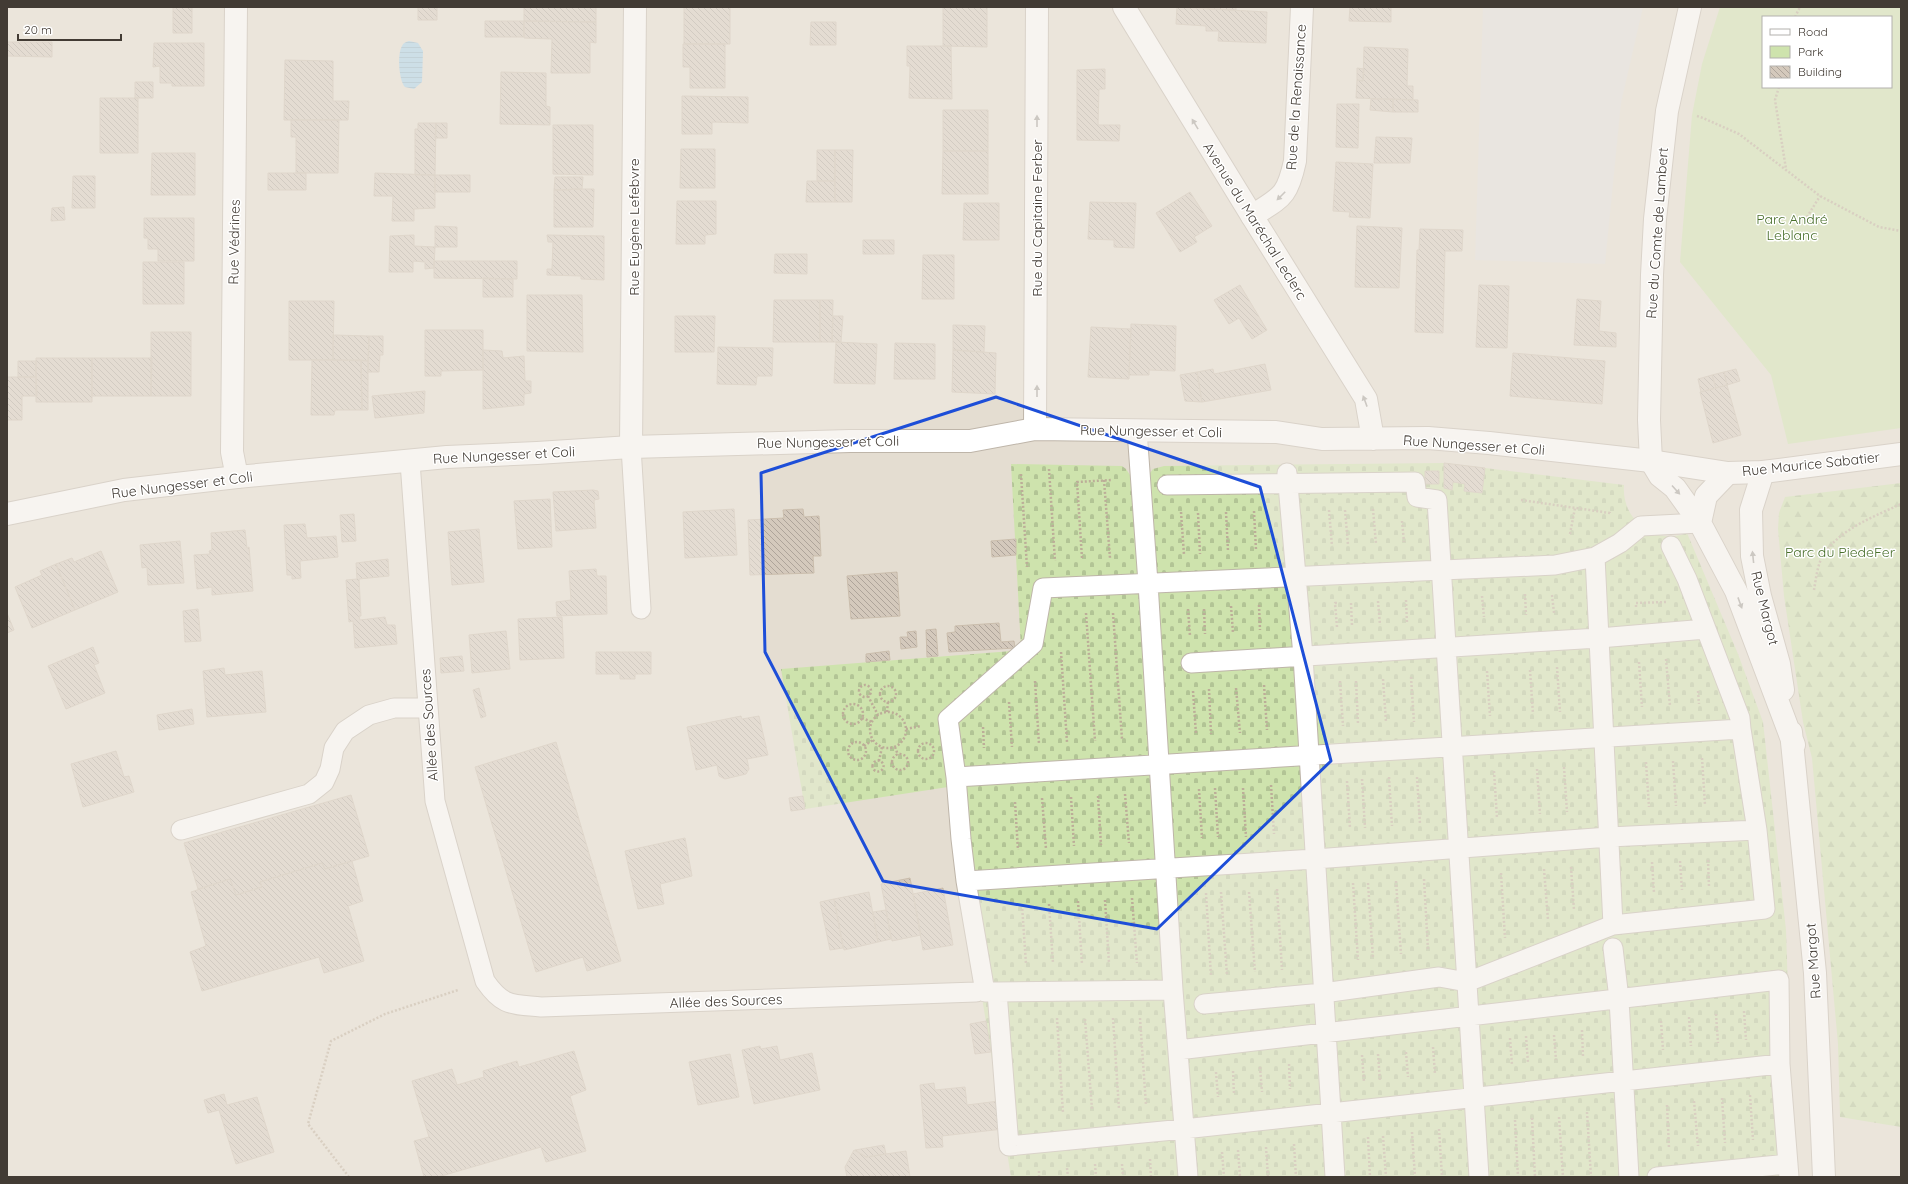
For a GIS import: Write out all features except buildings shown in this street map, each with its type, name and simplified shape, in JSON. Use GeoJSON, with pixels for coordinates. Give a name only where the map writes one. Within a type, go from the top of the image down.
{"type":"FeatureCollection","features":[{"type":"Feature","properties":{"kind":"street","name":"Rue Védrines"},"geometry":{"type":"LineString","coordinates":[[236,7],[232,452],[237,477]]}},
{"type":"Feature","properties":{"kind":"street","name":"Rue Eugène Lefebvre"},"geometry":{"type":"LineString","coordinates":[[631,447],[635,7]]}},
{"type":"Feature","properties":{"kind":"street","name":"Rue du Capitaine Ferber"},"geometry":{"type":"LineString","coordinates":[[1036,430],[1038,7]]}},
{"type":"Feature","properties":{"kind":"street","name":"Avenue du Maréchal Leclerc"},"geometry":{"type":"LineString","coordinates":[[1124,7],[1366,399],[1373,439]]}},
{"type":"Feature","properties":{"kind":"street","name":"Rue de la Renaissance"},"geometry":{"type":"LineString","coordinates":[[1252,216],[1282,196],[1290,182],[1295,161],[1302,7]]}},
{"type":"Feature","properties":{"kind":"street","name":"Rue du Comte de Lambert"},"geometry":{"type":"LineString","coordinates":[[1651,461],[1649,420],[1652,275],[1655,219],[1666,111],[1690,7]]}},
{"type":"Feature","properties":{"kind":"street","name":"Rue Nungesser et Coli"},"geometry":{"type":"LineString","coordinates":[[7,514],[124,490],[237,477],[410,462],[447,457],[631,447],[850,441],[970,441],[1036,430],[1276,432],[1322,439],[1444,439],[1651,461]]}},
{"type":"Feature","properties":{"kind":"street","name":"Rue Maurice Sabatier"},"geometry":{"type":"LineString","coordinates":[[1651,461],[1728,473],[1763,472],[1901,454]]}},
{"type":"Feature","properties":{"kind":"street","name":"Rue Margot"},"geometry":{"type":"LineString","coordinates":[[1651,461],[1660,476],[1675,488],[1700,524],[1736,591],[1794,745]]}},
{"type":"Feature","properties":{"kind":"street","name":"Rue Margot"},"geometry":{"type":"LineString","coordinates":[[1763,472],[1751,510],[1752,556],[1760,596],[1778,664],[1794,745],[1815,973],[1824,1177]]}},
{"type":"Feature","properties":{"kind":"street"},"geometry":{"type":"LineString","coordinates":[[1700,524],[1706,496],[1728,473]]}},
{"type":"Feature","properties":{"kind":"lane"},"geometry":{"type":"LineString","coordinates":[[1136,430],[1160,764],[1173,990],[1188,1177]]}},
{"type":"Feature","properties":{"kind":"lane"},"geometry":{"type":"LineString","coordinates":[[631,447],[641,609]]}},
{"type":"Feature","properties":{"kind":"lane","name":"Allée des Sources"},"geometry":{"type":"LineString","coordinates":[[410,462],[435,801],[485,981],[494,994],[507,1004],[541,1007],[976,992]]}},
{"type":"Feature","properties":{"kind":"lane"},"geometry":{"type":"LineString","coordinates":[[1288,478],[1303,656],[1335,1177]]}},
{"type":"Feature","properties":{"kind":"lane"},"geometry":{"type":"LineString","coordinates":[[1167,485],[1252,483],[1288,478],[1336,483],[1415,482],[1417,497],[1436,500],[1479,1177]]}},
{"type":"Feature","properties":{"kind":"lane"},"geometry":{"type":"LineString","coordinates":[[1173,990],[985,992],[966,881],[956,777],[948,719],[1033,644],[1050,588],[1555,565],[1595,557],[1620,544],[1641,526],[1700,524]]}},
{"type":"Feature","properties":{"kind":"lane"},"geometry":{"type":"LineString","coordinates":[[1204,1004],[1323,993],[1439,977],[1467,982],[1613,925],[1765,909],[1757,830],[1740,718],[1687,579],[1671,546]]}},
{"type":"Feature","properties":{"kind":"lane"},"geometry":{"type":"LineString","coordinates":[[1595,557],[1613,925]]}},
{"type":"Feature","properties":{"kind":"lane"},"geometry":{"type":"LineString","coordinates":[[1191,663],[1599,638],[1706,629]]}},
{"type":"Feature","properties":{"kind":"lane"},"geometry":{"type":"LineString","coordinates":[[180,830],[309,794],[324,782],[330,769],[334,748],[345,731],[369,714],[394,708],[428,708]]}},
{"type":"Feature","properties":{"kind":"lane"},"geometry":{"type":"LineString","coordinates":[[956,777],[1741,729]]}},
{"type":"Feature","properties":{"kind":"lane"},"geometry":{"type":"LineString","coordinates":[[966,881],[1315,859],[1609,837],[1757,830]]}},
{"type":"Feature","properties":{"kind":"lane"},"geometry":{"type":"LineString","coordinates":[[1613,948],[1619,999],[1629,1177]]}},
{"type":"Feature","properties":{"kind":"lane"},"geometry":{"type":"LineString","coordinates":[[1178,1050],[1779,980],[1780,1064],[1788,1171],[1657,1177]]}},
{"type":"Feature","properties":{"kind":"lane"},"geometry":{"type":"LineString","coordinates":[[997,992],[1009,1146],[1184,1129],[1780,1064]]}},
{"type":"Feature","properties":{"kind":"path"},"geometry":{"type":"LineString","coordinates":[[1796,16],[1800,7]]}},
{"type":"Feature","properties":{"kind":"path"},"geometry":{"type":"LineString","coordinates":[[1779,88],[1775,100],[1786,169]]}},
{"type":"Feature","properties":{"kind":"path"},"geometry":{"type":"LineString","coordinates":[[1666,111],[1703,118],[1740,134],[1820,196],[1879,227],[1901,230]]}},
{"type":"Feature","properties":{"kind":"path"},"geometry":{"type":"LineString","coordinates":[[1807,217],[1820,196]]}},
{"type":"Feature","properties":{"kind":"path"},"geometry":{"type":"LineString","coordinates":[[1021,474],[1028,582],[1050,588],[1049,469]]}},
{"type":"Feature","properties":{"kind":"path"},"geometry":{"type":"LineString","coordinates":[[1123,1177],[1077,482],[1127,479],[1140,482]]}},
{"type":"Feature","properties":{"kind":"path"},"geometry":{"type":"LineString","coordinates":[[1104,480],[1151,1177]]}},
{"type":"Feature","properties":{"kind":"path"},"geometry":{"type":"LineString","coordinates":[[1336,483],[1348,545]]}},
{"type":"Feature","properties":{"kind":"path"},"geometry":{"type":"LineString","coordinates":[[1332,546],[1336,483]]}},
{"type":"Feature","properties":{"kind":"path"},"geometry":{"type":"LineString","coordinates":[[1372,483],[1376,544]]}},
{"type":"Feature","properties":{"kind":"path"},"geometry":{"type":"LineString","coordinates":[[1521,500],[1610,512],[1620,544]]}},
{"type":"Feature","properties":{"kind":"path"},"geometry":{"type":"LineString","coordinates":[[1814,590],[1824,552],[1840,536],[1876,515],[1901,504]]}},
{"type":"Feature","properties":{"kind":"path"},"geometry":{"type":"LineString","coordinates":[[1406,599],[1430,979]]}},
{"type":"Feature","properties":{"kind":"path"},"geometry":{"type":"LineString","coordinates":[[1378,601],[1403,982]]}},
{"type":"Feature","properties":{"kind":"path"},"geometry":{"type":"LineString","coordinates":[[1351,603],[1374,986]]}},
{"type":"Feature","properties":{"kind":"path"},"geometry":{"type":"LineString","coordinates":[[1665,633],[1684,918]]}},
{"type":"Feature","properties":{"kind":"path"},"geometry":{"type":"LineString","coordinates":[[1033,644],[1068,1177]]}},
{"type":"Feature","properties":{"kind":"path"},"geometry":{"type":"LineString","coordinates":[[1061,651],[1096,1177]]}},
{"type":"Feature","properties":{"kind":"path"},"geometry":{"type":"LineString","coordinates":[[1007,667],[1027,992]]}},
{"type":"Feature","properties":{"kind":"path"},"geometry":{"type":"LineString","coordinates":[[868,696],[860,695],[859,687],[864,684],[869,687],[870,691],[868,696],[878,715]]}},
{"type":"Feature","properties":{"kind":"path"},"geometry":{"type":"LineString","coordinates":[[891,686],[895,692],[894,698],[888,701],[884,701],[880,696],[881,689],[891,686]]}},
{"type":"Feature","properties":{"kind":"path"},"geometry":{"type":"LineString","coordinates":[[1698,688],[1711,915]]}},
{"type":"Feature","properties":{"kind":"path"},"geometry":{"type":"LineString","coordinates":[[887,712],[888,701]]}},
{"type":"Feature","properties":{"kind":"path"},"geometry":{"type":"LineString","coordinates":[[850,704],[859,706],[862,709],[862,718],[855,723],[847,722],[843,714],[844,710],[850,704]]}},
{"type":"Feature","properties":{"kind":"path"},"geometry":{"type":"LineString","coordinates":[[887,712],[900,716],[906,729],[903,740],[895,747],[882,747],[873,740],[871,734],[872,722],[878,715],[887,712]]}},
{"type":"Feature","properties":{"kind":"path"},"geometry":{"type":"LineString","coordinates":[[862,718],[872,722]]}},
{"type":"Feature","properties":{"kind":"path"},"geometry":{"type":"LineString","coordinates":[[864,746],[873,740]]}},
{"type":"Feature","properties":{"kind":"path"},"geometry":{"type":"LineString","coordinates":[[858,742],[864,746],[866,754],[861,759],[853,760],[848,754],[848,746],[851,744],[858,742]]}},
{"type":"Feature","properties":{"kind":"path"},"geometry":{"type":"LineString","coordinates":[[879,761],[874,762],[872,766],[877,772],[883,768],[879,761],[882,747]]}},
{"type":"Feature","properties":{"kind":"path"},"geometry":{"type":"LineString","coordinates":[[895,747],[898,755]]}},
{"type":"Feature","properties":{"kind":"path"},"geometry":{"type":"LineString","coordinates":[[898,755],[905,756],[908,762],[907,766],[902,770],[898,770],[892,766],[892,759],[898,755]]}},
{"type":"Feature","properties":{"kind":"path"},"geometry":{"type":"LineString","coordinates":[[349,1177],[308,1124],[331,1041],[385,1014],[485,981]]}},
{"type":"Feature","properties":{"kind":"path"},"geometry":{"type":"LineString","coordinates":[[1037,1143],[1039,1177]]}},
{"type":"Feature","properties":{"kind":"highlighted area"},"geometry":{"type":"Polygon","coordinates":[[[996,397],[1260,487],[1331,761],[1157,929],[883,881],[765,652],[761,473],[996,397]]]}},
{"type":"Feature","properties":{"kind":"shaded area"},"geometry":{"type":"Polygon","coordinates":[[[7,7],[1901,7],[1901,1177],[7,1177],[7,7]]]}},
{"type":"Feature","properties":{"kind":"shaded area"},"geometry":{"type":"Polygon","coordinates":[[[1483,7],[1643,7],[1621,103],[1605,264],[1475,260],[1483,7]]]}},
{"type":"Feature","properties":{"kind":"green space","name":"Parc André Leblanc"},"geometry":{"type":"Polygon","coordinates":[[[1720,7],[1901,7],[1901,428],[1788,444],[1771,375],[1680,262],[1692,115],[1702,64],[1720,7]]]}},
{"type":"Feature","properties":{"kind":"green space"},"geometry":{"type":"Polygon","coordinates":[[[1444,463],[1624,485],[1624,497],[1628,509],[1634,519],[1642,527],[1663,536],[1675,536],[1687,533],[1738,654],[1763,722],[1786,930],[1790,1054],[1784,1055],[1794,1177],[1011,1177],[948,787],[805,809],[781,669],[1012,651],[1021,649],[1011,464],[1122,466],[1130,475],[1150,473],[1153,469],[1164,466],[1444,463]]]}},
{"type":"Feature","properties":{"kind":"green space","name":"Parc du PiedeFer"},"geometry":{"type":"Polygon","coordinates":[[[1901,483],[1901,1127],[1840,1117],[1838,1044],[1812,758],[1803,722],[1784,596],[1778,529],[1779,513],[1785,497],[1901,483]]]}},
{"type":"Feature","properties":{"kind":"water"},"geometry":{"type":"Polygon","coordinates":[[[409,41],[418,43],[423,51],[422,82],[414,89],[405,87],[401,79],[399,67],[400,50],[403,44],[409,41]]]}}]}
